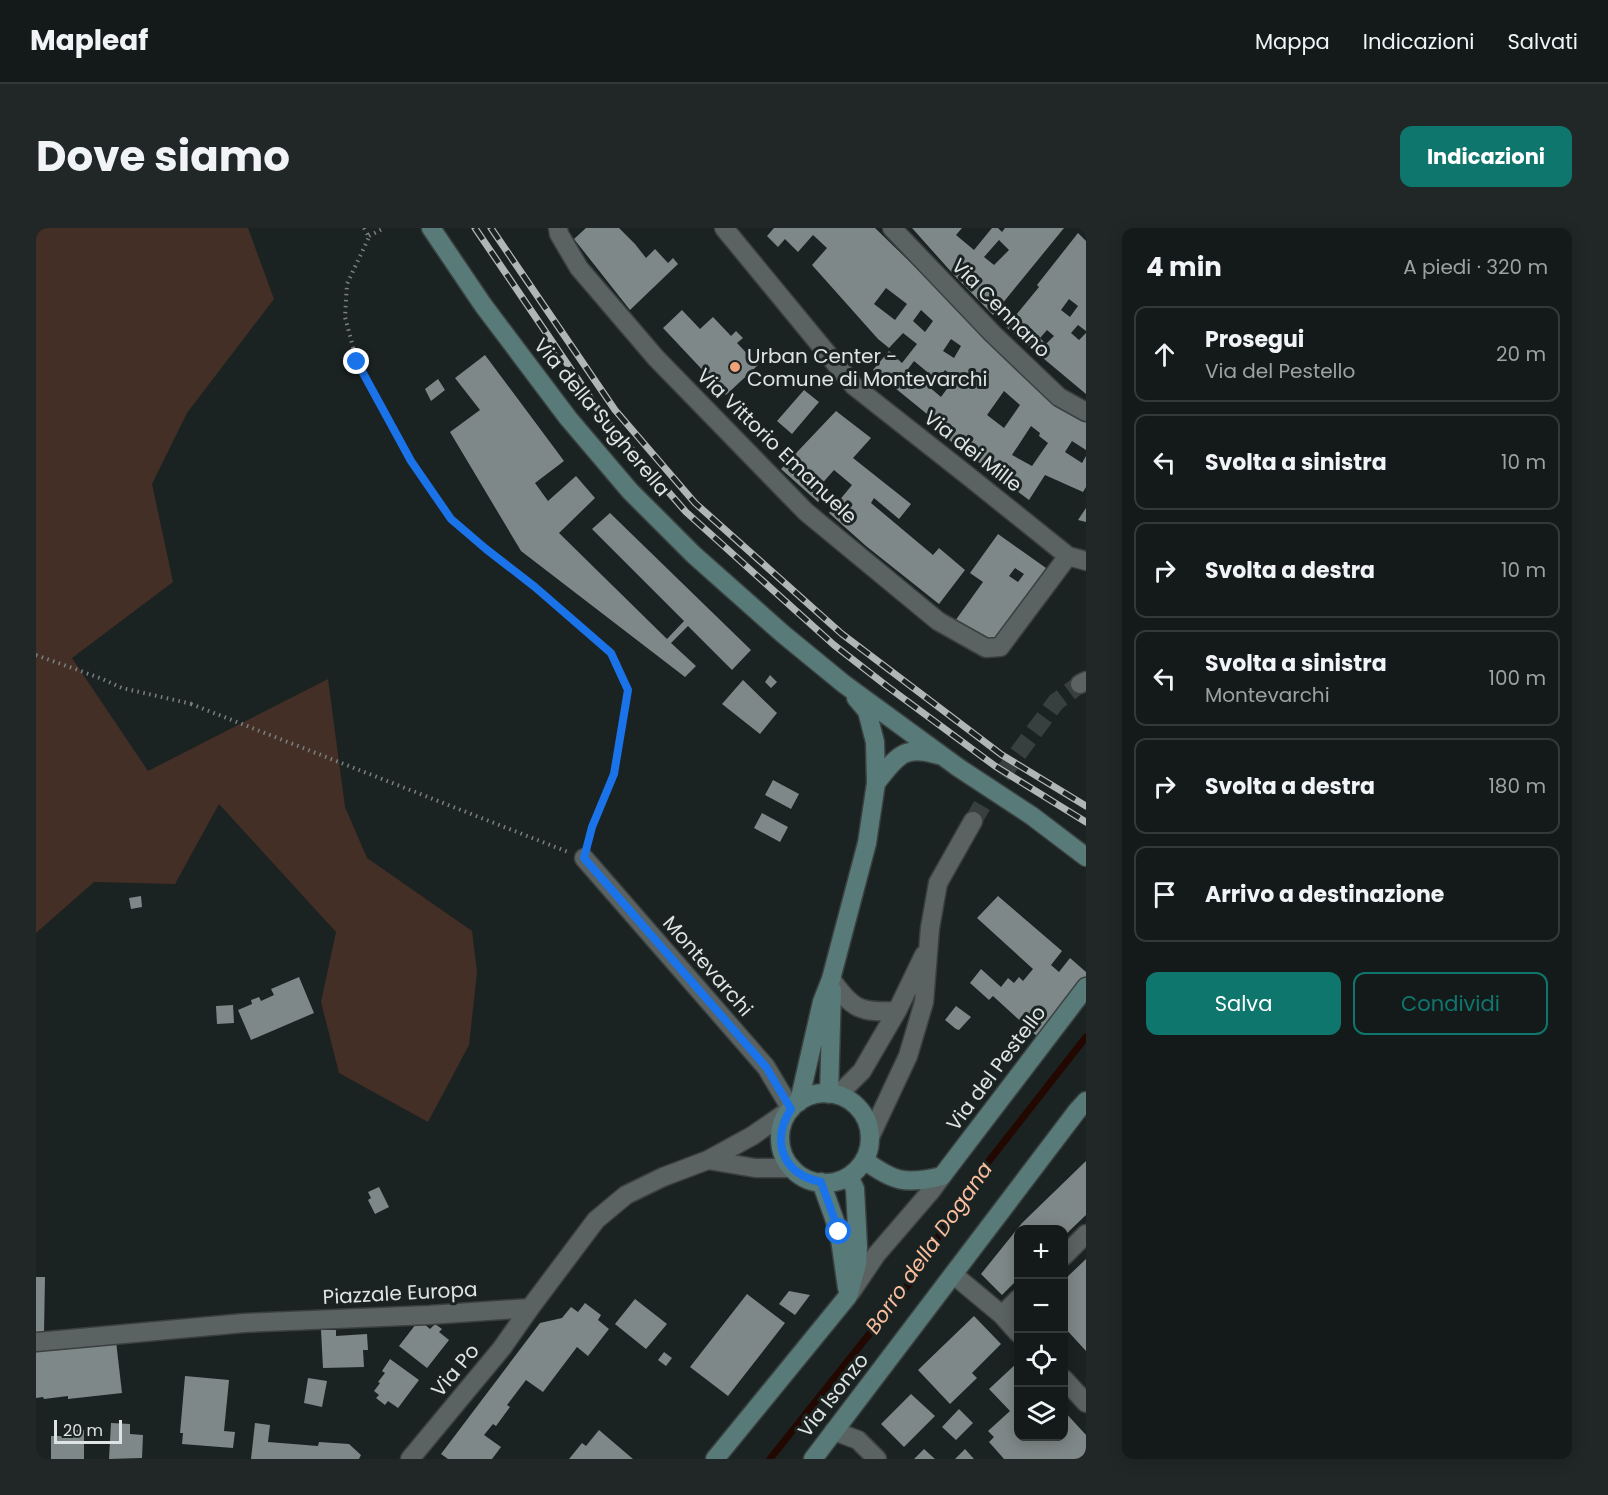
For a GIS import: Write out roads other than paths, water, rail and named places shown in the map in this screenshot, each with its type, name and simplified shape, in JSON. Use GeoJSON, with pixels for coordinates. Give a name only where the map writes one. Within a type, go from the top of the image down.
{"type":"FeatureCollection","features":[{"type":"Feature","properties":{"kind":"street","name":"Via della Sugherella"},"geometry":{"type":"LineString","coordinates":[[431,228],[483,305],[568,418],[630,491],[694,555],[783,634],[844,684],[959,768],[1032,816],[1086,857]]}},
{"type":"Feature","properties":{"kind":"street","name":"Via Vittorio Emanuele"},"geometry":{"type":"LineString","coordinates":[[558,228],[559,234],[579,267],[664,367],[806,512],[938,621],[986,648],[1000,647],[1068,556]]}},
{"type":"Feature","properties":{"kind":"street","name":"Via dei Mille"},"geometry":{"type":"LineString","coordinates":[[724,228],[854,386],[1068,556],[1086,561]]}},
{"type":"Feature","properties":{"kind":"street","name":"Via Cennano"},"geometry":{"type":"LineString","coordinates":[[892,228],[1034,374],[1059,397],[1086,412]]}},
{"type":"Feature","properties":{"kind":"street","name":"Via della Sugherella"},"geometry":{"type":"LineString","coordinates":[[795,1106],[867,843],[876,783],[875,742],[867,711],[844,684]]}},
{"type":"Feature","properties":{"kind":"street"},"geometry":{"type":"LineString","coordinates":[[876,783],[894,760],[906,752],[922,750],[943,756]]}},
{"type":"Feature","properties":{"kind":"street"},"geometry":{"type":"LineString","coordinates":[[795,1106],[784,1120],[781,1132],[784,1157],[792,1168],[810,1180],[821,1182],[831,1182],[849,1176],[858,1169],[864,1160],[870,1137],[908,1056],[924,1002],[930,928],[938,883],[973,821]]}},
{"type":"Feature","properties":{"kind":"street","name":"Montevarchi"},"geometry":{"type":"LineString","coordinates":[[584,858],[766,1067],[795,1106]]}},
{"type":"Feature","properties":{"kind":"street"},"geometry":{"type":"LineString","coordinates":[[834,1094],[862,1071],[897,1011],[928,945]]}},
{"type":"Feature","properties":{"kind":"street","name":"Via della Sugherella"},"geometry":{"type":"LineString","coordinates":[[831,979],[834,1094]]}},
{"type":"Feature","properties":{"kind":"street"},"geometry":{"type":"LineString","coordinates":[[831,979],[843,996],[853,1005],[870,1012],[897,1011]]}},
{"type":"Feature","properties":{"kind":"street","name":"Via del Pestello"},"geometry":{"type":"LineString","coordinates":[[716,1459],[848,1296],[876,1256],[931,1191],[1086,987]]}},
{"type":"Feature","properties":{"kind":"street"},"geometry":{"type":"LineString","coordinates":[[530,1308],[596,1220],[626,1195],[663,1177],[708,1160],[752,1136],[808,1097],[834,1094],[851,1101],[861,1111],[870,1137]]}},
{"type":"Feature","properties":{"kind":"street","name":"Via Isonzo"},"geometry":{"type":"LineString","coordinates":[[813,1459],[1086,1101]]}},
{"type":"Feature","properties":{"kind":"street"},"geometry":{"type":"LineString","coordinates":[[708,1160],[756,1168],[792,1168]]}},
{"type":"Feature","properties":{"kind":"street"},"geometry":{"type":"LineString","coordinates":[[864,1160],[882,1174],[899,1180],[925,1180],[942,1176]]}},
{"type":"Feature","properties":{"kind":"street","name":"Via del Pestello"},"geometry":{"type":"LineString","coordinates":[[848,1296],[857,1264],[858,1247],[855,1189],[849,1176]]}},
{"type":"Feature","properties":{"kind":"street"},"geometry":{"type":"LineString","coordinates":[[821,1182],[839,1232],[848,1296]]}},
{"type":"Feature","properties":{"kind":"street"},"geometry":{"type":"LineString","coordinates":[[1068,1252],[1086,1234]]}},
{"type":"Feature","properties":{"kind":"street"},"geometry":{"type":"LineString","coordinates":[[954,1275],[1002,1315],[1014,1328]]}},
{"type":"Feature","properties":{"kind":"street"},"geometry":{"type":"LineString","coordinates":[[1002,1315],[1014,1303]]}},
{"type":"Feature","properties":{"kind":"street","name":"Piazzale Europa"},"geometry":{"type":"LineString","coordinates":[[36,1341],[244,1323],[530,1308]]}},
{"type":"Feature","properties":{"kind":"street","name":"Via Po"},"geometry":{"type":"LineString","coordinates":[[410,1459],[502,1348],[530,1308]]}},
{"type":"Feature","properties":{"kind":"street"},"geometry":{"type":"LineString","coordinates":[[1068,1383],[1086,1403]]}},
{"type":"Feature","properties":{"kind":"street"},"geometry":{"type":"LineString","coordinates":[[834,1431],[858,1440],[877,1459]]}},
{"type":"Feature","properties":{"kind":"waterway","name":"Borro della Dogana"},"geometry":{"type":"LineString","coordinates":[[770,1459],[913,1279],[967,1189],[1086,1037]]}},
{"type":"Feature","properties":{"kind":"tunnel"},"geometry":{"type":"LineString","coordinates":[[973,821],[991,790],[1056,702],[1080,684]]}},
{"type":"Feature","properties":{"kind":"railway"},"geometry":{"type":"LineString","coordinates":[[475,228],[604,418],[686,512],[834,645],[888,687],[995,766],[1086,822]]}},
{"type":"Feature","properties":{"kind":"railway"},"geometry":{"type":"LineString","coordinates":[[491,228],[615,410],[695,503],[842,634],[1002,755],[1086,806]]}},
{"type":"Feature","properties":{"kind":"place","name":"Urban Center - Comune di Montevarchi"},"geometry":{"type":"Point","coordinates":[735,367]}}]}
